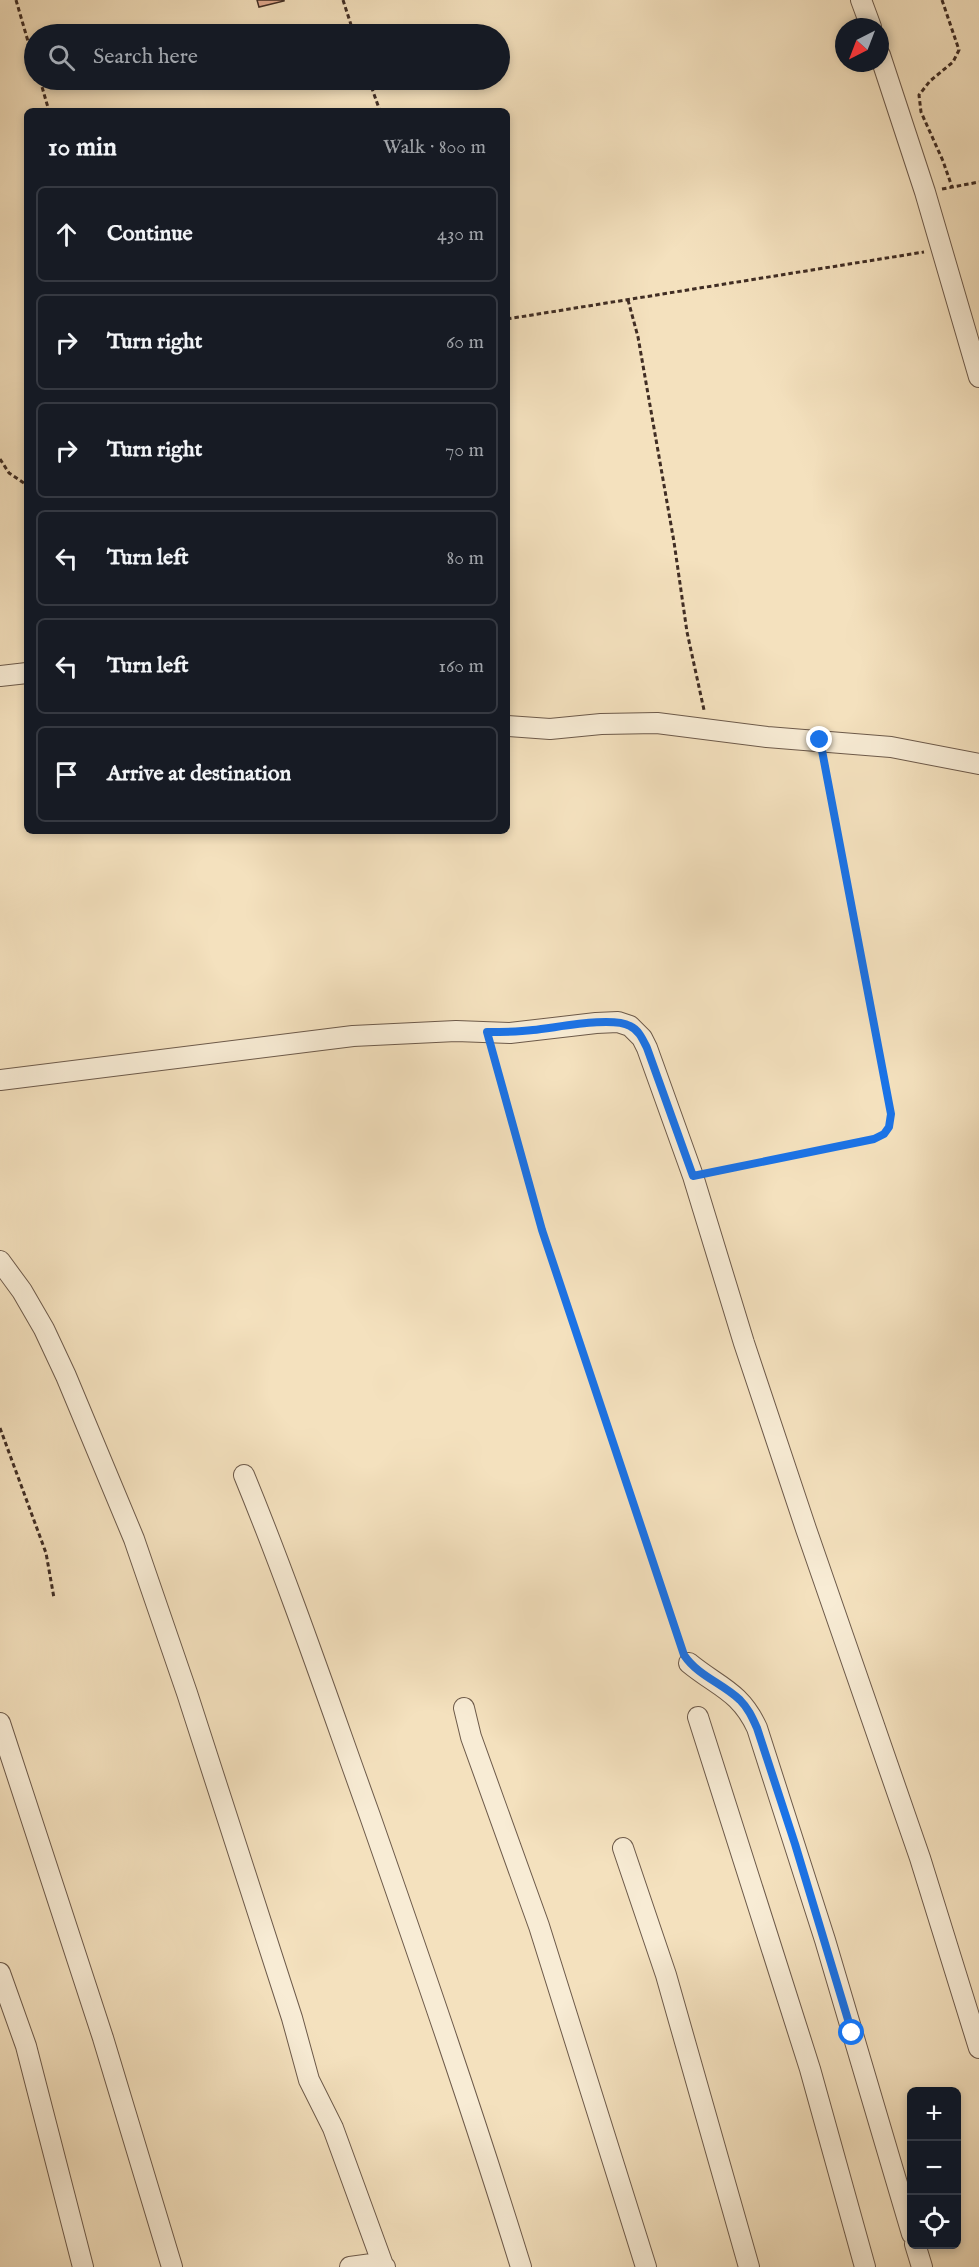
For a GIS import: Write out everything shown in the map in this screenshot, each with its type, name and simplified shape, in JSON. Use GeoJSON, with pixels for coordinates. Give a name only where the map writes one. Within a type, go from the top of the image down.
{"type":"FeatureCollection","features":[{"type":"Feature","properties":{"kind":"street"},"geometry":{"type":"LineString","coordinates":[[861,0],[868,18]]}},
{"type":"Feature","properties":{"kind":"street"},"geometry":{"type":"LineString","coordinates":[[886,72],[925,192],[979,377]]}},
{"type":"Feature","properties":{"kind":"street"},"geometry":{"type":"LineString","coordinates":[[0,676],[24,673]]}},
{"type":"Feature","properties":{"kind":"street"},"geometry":{"type":"LineString","coordinates":[[510,726],[550,729],[601,724],[657,723],[766,737],[891,747],[979,764]]}},
{"type":"Feature","properties":{"kind":"street"},"geometry":{"type":"LineString","coordinates":[[0,1080],[353,1036],[430,1032],[531,1031],[618,1022],[630,1026],[642,1038],[647,1048],[693,1176],[744,1343],[920,1858],[979,2048]]}},
{"type":"Feature","properties":{"kind":"street"},"geometry":{"type":"LineString","coordinates":[[0,1261],[22,1291],[44,1329],[134,1539],[187,1693],[292,2018],[309,2080],[333,2128],[384,2266],[372,2264],[350,2267]]}},
{"type":"Feature","properties":{"kind":"street"},"geometry":{"type":"LineString","coordinates":[[244,1475],[337,1724],[399,1900],[478,2126],[521,2267]]}},
{"type":"Feature","properties":{"kind":"street"},"geometry":{"type":"LineString","coordinates":[[689,1663],[741,1701],[757,1728],[825,1940],[907,2217]]}},
{"type":"Feature","properties":{"kind":"street"},"geometry":{"type":"LineString","coordinates":[[464,1708],[471,1737],[538,1926],[646,2267]]}},
{"type":"Feature","properties":{"kind":"street"},"geometry":{"type":"LineString","coordinates":[[698,1718],[810,2069],[864,2267]]}},
{"type":"Feature","properties":{"kind":"street"},"geometry":{"type":"LineString","coordinates":[[0,1724],[103,2037],[172,2267]]}},
{"type":"Feature","properties":{"kind":"street"},"geometry":{"type":"LineString","coordinates":[[623,1848],[666,1975],[749,2267]]}},
{"type":"Feature","properties":{"kind":"street"},"geometry":{"type":"LineString","coordinates":[[0,1973],[26,2046],[83,2267]]}},
{"type":"Feature","properties":{"kind":"street"},"geometry":{"type":"LineString","coordinates":[[917,2249],[922,2267]]}},
{"type":"Feature","properties":{"kind":"path"},"geometry":{"type":"LineString","coordinates":[[16,0],[24,28]]}},
{"type":"Feature","properties":{"kind":"path"},"geometry":{"type":"LineString","coordinates":[[343,0],[351,24]]}},
{"type":"Feature","properties":{"kind":"path"},"geometry":{"type":"LineString","coordinates":[[942,0],[959,50],[953,62],[923,88],[919,95],[919,103],[952,187]]}},
{"type":"Feature","properties":{"kind":"path"},"geometry":{"type":"LineString","coordinates":[[43,90],[48,108]]}},
{"type":"Feature","properties":{"kind":"path"},"geometry":{"type":"LineString","coordinates":[[373,90],[379,108]]}},
{"type":"Feature","properties":{"kind":"path"},"geometry":{"type":"LineString","coordinates":[[925,192],[979,182]]}},
{"type":"Feature","properties":{"kind":"path"},"geometry":{"type":"LineString","coordinates":[[510,319],[940,249]]}},
{"type":"Feature","properties":{"kind":"path"},"geometry":{"type":"LineString","coordinates":[[628,300],[638,336],[674,542],[687,632],[701,688],[707,730]]}},
{"type":"Feature","properties":{"kind":"path"},"geometry":{"type":"LineString","coordinates":[[0,459],[9,473],[24,483]]}},
{"type":"Feature","properties":{"kind":"path"},"geometry":{"type":"LineString","coordinates":[[693,1176],[861,1143],[884,1134],[889,1127],[891,1114],[889,1100],[820,740]]}},
{"type":"Feature","properties":{"kind":"path"},"geometry":{"type":"LineString","coordinates":[[487,1032],[542,1230],[650,1555],[684,1655],[689,1663]]}},
{"type":"Feature","properties":{"kind":"path"},"geometry":{"type":"LineString","coordinates":[[0,1428],[46,1553],[54,1598]]}},
{"type":"Feature","properties":{"kind":"building"},"geometry":{"type":"Polygon","coordinates":[[[257,0],[284,0],[284,1],[259,7],[257,0]]]}},
{"type":"Feature","properties":{"kind":"route"},"geometry":{"type":"LineString","coordinates":[[820,740],[891,1114],[889,1127],[884,1134],[861,1143],[693,1176],[647,1048],[637,1031],[630,1026],[618,1022],[531,1031],[487,1032],[542,1230],[684,1655],[689,1663],[741,1701],[757,1728],[825,1940],[852,2033]]}}]}
